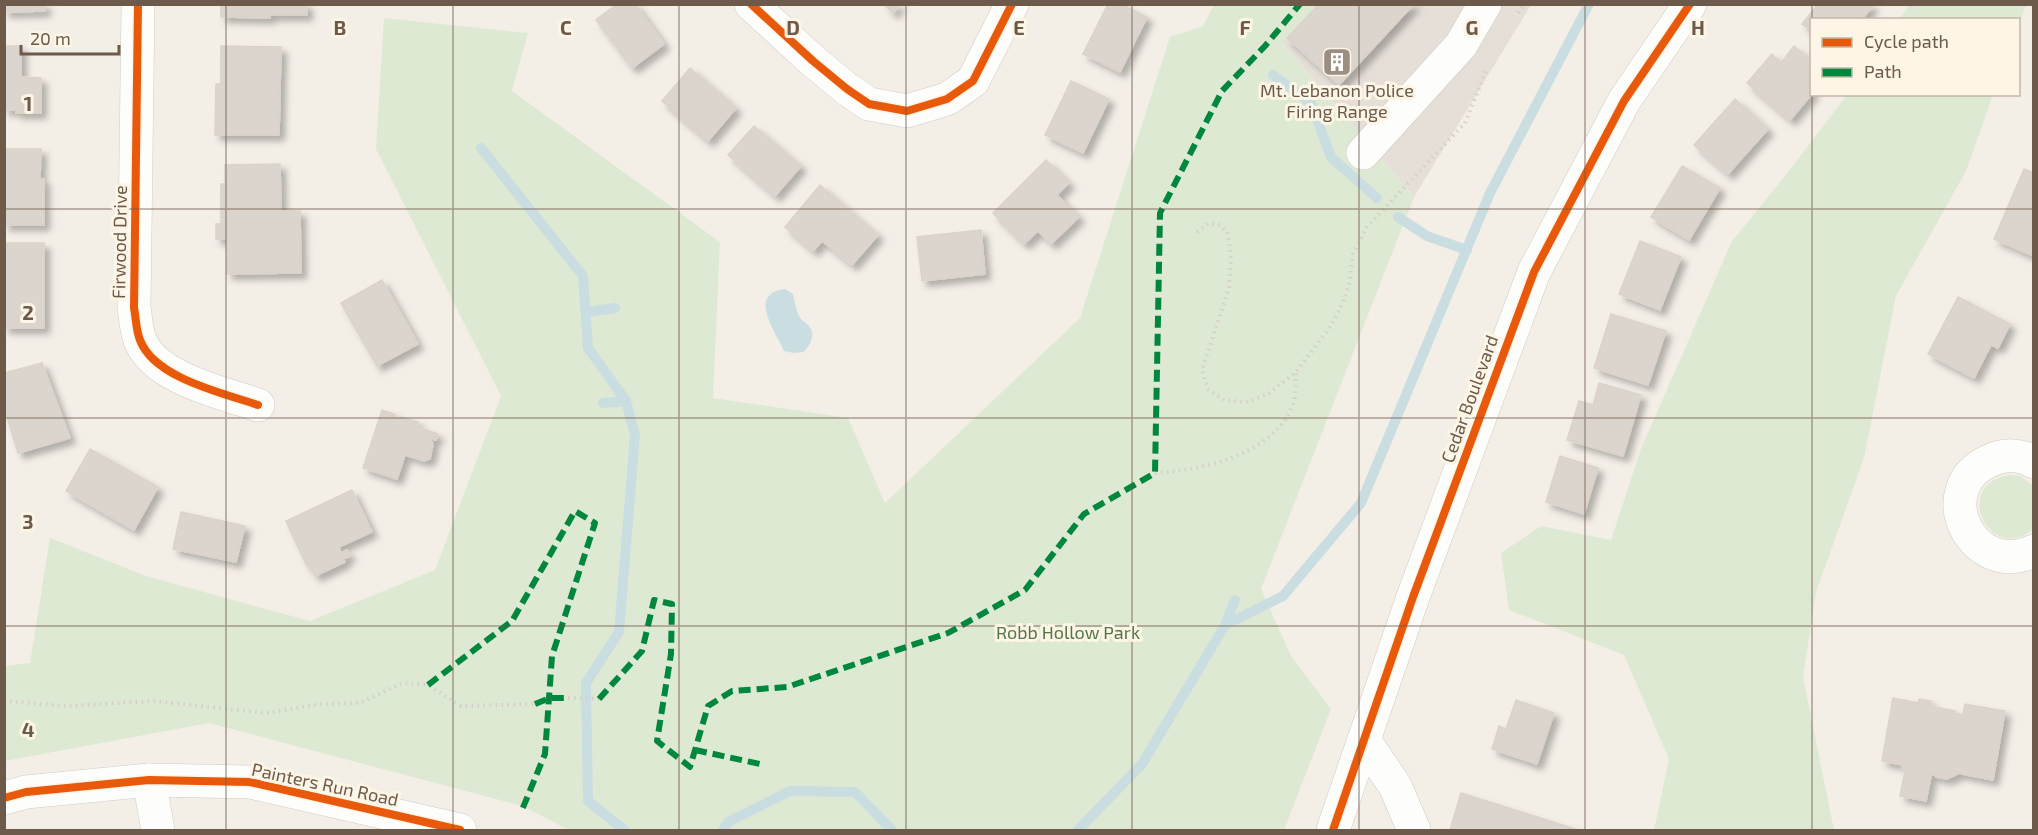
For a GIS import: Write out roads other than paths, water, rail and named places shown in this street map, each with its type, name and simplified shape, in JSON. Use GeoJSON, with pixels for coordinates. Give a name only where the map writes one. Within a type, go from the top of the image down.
{"type":"FeatureCollection","features":[{"type":"Feature","properties":{"kind":"street","name":"Firwood Drive"},"geometry":{"type":"LineString","coordinates":[[138,4],[134,308],[140,341],[160,366],[187,381],[258,405]]}},
{"type":"Feature","properties":{"kind":"street"},"geometry":{"type":"LineString","coordinates":[[751,4],[847,89],[869,104],[907,111],[947,99],[974,81],[1012,4]]}},
{"type":"Feature","properties":{"kind":"street","name":"Cedar Boulevard"},"geometry":{"type":"LineString","coordinates":[[1333,831],[1413,597],[1533,272],[1624,101],[1679,9]]}},
{"type":"Feature","properties":{"kind":"street"},"geometry":{"type":"LineString","coordinates":[[1363,153],[1461,45],[1498,13]]}},
{"type":"Feature","properties":{"kind":"street"},"geometry":{"type":"LineString","coordinates":[[2034,462],[2014,456],[1997,457],[1982,464],[1970,475],[1962,490],[1960,507],[1962,524],[1971,538],[1984,549],[1999,556],[2015,557],[2034,551]]}},
{"type":"Feature","properties":{"kind":"street"},"geometry":{"type":"LineString","coordinates":[[1364,740],[1395,786],[1414,831]]}},
{"type":"Feature","properties":{"kind":"street"},"geometry":{"type":"LineString","coordinates":[[149,780],[159,831]]}},
{"type":"Feature","properties":{"kind":"street","name":"Painters Run Road"},"geometry":{"type":"LineString","coordinates":[[4,798],[26,792],[149,780],[250,782],[460,831]]}},
{"type":"Feature","properties":{"kind":"waterway"},"geometry":{"type":"LineString","coordinates":[[1225,625],[1283,596],[1361,503],[1490,193],[1589,4]]}},
{"type":"Feature","properties":{"kind":"waterway"},"geometry":{"type":"LineString","coordinates":[[1273,75],[1311,103],[1331,157],[1377,198]]}},
{"type":"Feature","properties":{"kind":"waterway"},"geometry":{"type":"LineString","coordinates":[[481,148],[583,276],[588,348],[626,401],[635,435],[619,632],[586,683],[588,801],[624,830]]}},
{"type":"Feature","properties":{"kind":"waterway"},"geometry":{"type":"LineString","coordinates":[[1398,217],[1427,236],[1467,250]]}},
{"type":"Feature","properties":{"kind":"waterway"},"geometry":{"type":"LineString","coordinates":[[586,312],[615,308]]}},
{"type":"Feature","properties":{"kind":"waterway"},"geometry":{"type":"LineString","coordinates":[[603,403],[626,401]]}},
{"type":"Feature","properties":{"kind":"waterway"},"geometry":{"type":"LineString","coordinates":[[1078,830],[1142,764],[1225,625],[1235,600]]}},
{"type":"Feature","properties":{"kind":"waterway"},"geometry":{"type":"LineString","coordinates":[[723,830],[728,822],[790,791],[855,792],[892,830]]}},
{"type":"Feature","properties":{"kind":"place","name":"Mt. Lebanon Police Firing Range"},"geometry":{"type":"Point","coordinates":[1337,62]}},
{"type":"Feature","properties":{"kind":"park label","name":"Robb Hollow Park"},"geometry":{"type":"Point","coordinates":[1068,633]}}]}
